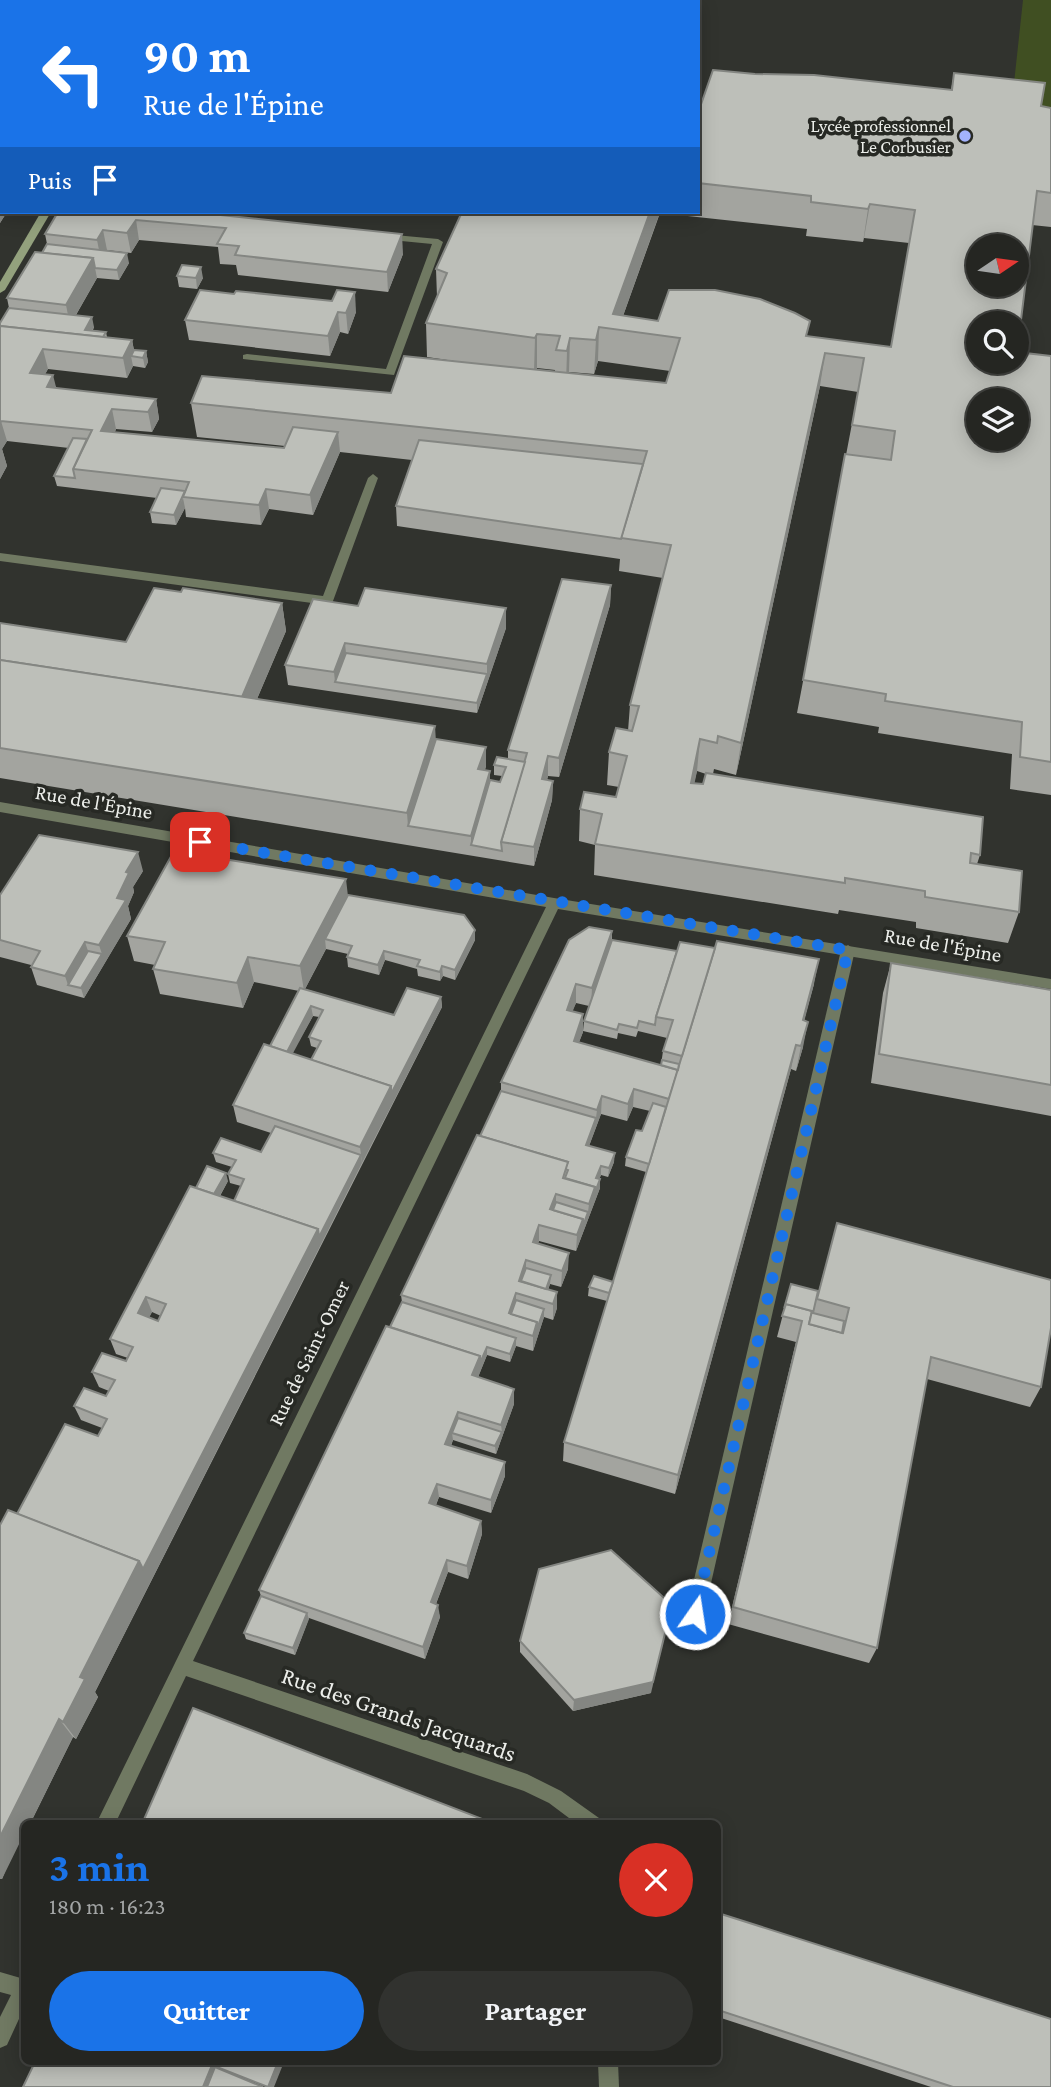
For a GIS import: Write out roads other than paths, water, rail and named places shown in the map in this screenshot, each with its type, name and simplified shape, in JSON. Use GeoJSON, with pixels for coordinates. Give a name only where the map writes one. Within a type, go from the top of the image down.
{"type":"FeatureCollection","features":[{"type":"Feature","properties":{"kind":"street"},"geometry":{"type":"LineString","coordinates":[[0,290],[45,214]]}},
{"type":"Feature","properties":{"kind":"street"},"geometry":{"type":"LineString","coordinates":[[247,357],[390,373],[438,242],[371,235]]}},
{"type":"Feature","properties":{"kind":"street"},"geometry":{"type":"LineString","coordinates":[[0,557],[327,601],[373,478]]}},
{"type":"Feature","properties":{"kind":"street","name":"Rue de l'Épine"},"geometry":{"type":"LineString","coordinates":[[0,807],[554,903],[1051,984]]}},
{"type":"Feature","properties":{"kind":"street","name":"Rue de Saint-Omer"},"geometry":{"type":"LineString","coordinates":[[107,1820],[554,903]]}},
{"type":"Feature","properties":{"kind":"street"},"geometry":{"type":"LineString","coordinates":[[695,1614],[848,950]]}},
{"type":"Feature","properties":{"kind":"street","name":"Rue des Grands Jacquards"},"geometry":{"type":"LineString","coordinates":[[181,1666],[527,1783],[555,1797],[587,1820]]}},
{"type":"Feature","properties":{"kind":"street"},"geometry":{"type":"LineString","coordinates":[[0,1982],[21,1988]]}},
{"type":"Feature","properties":{"kind":"street"},"geometry":{"type":"LineString","coordinates":[[0,2038],[21,1995]]}},
{"type":"Feature","properties":{"kind":"street"},"geometry":{"type":"LineString","coordinates":[[607,2065],[609,2087]]}},
{"type":"Feature","properties":{"kind":"place","name":"Lycée professionnel Le Corbusier"},"geometry":{"type":"Point","coordinates":[965,136]}}]}
